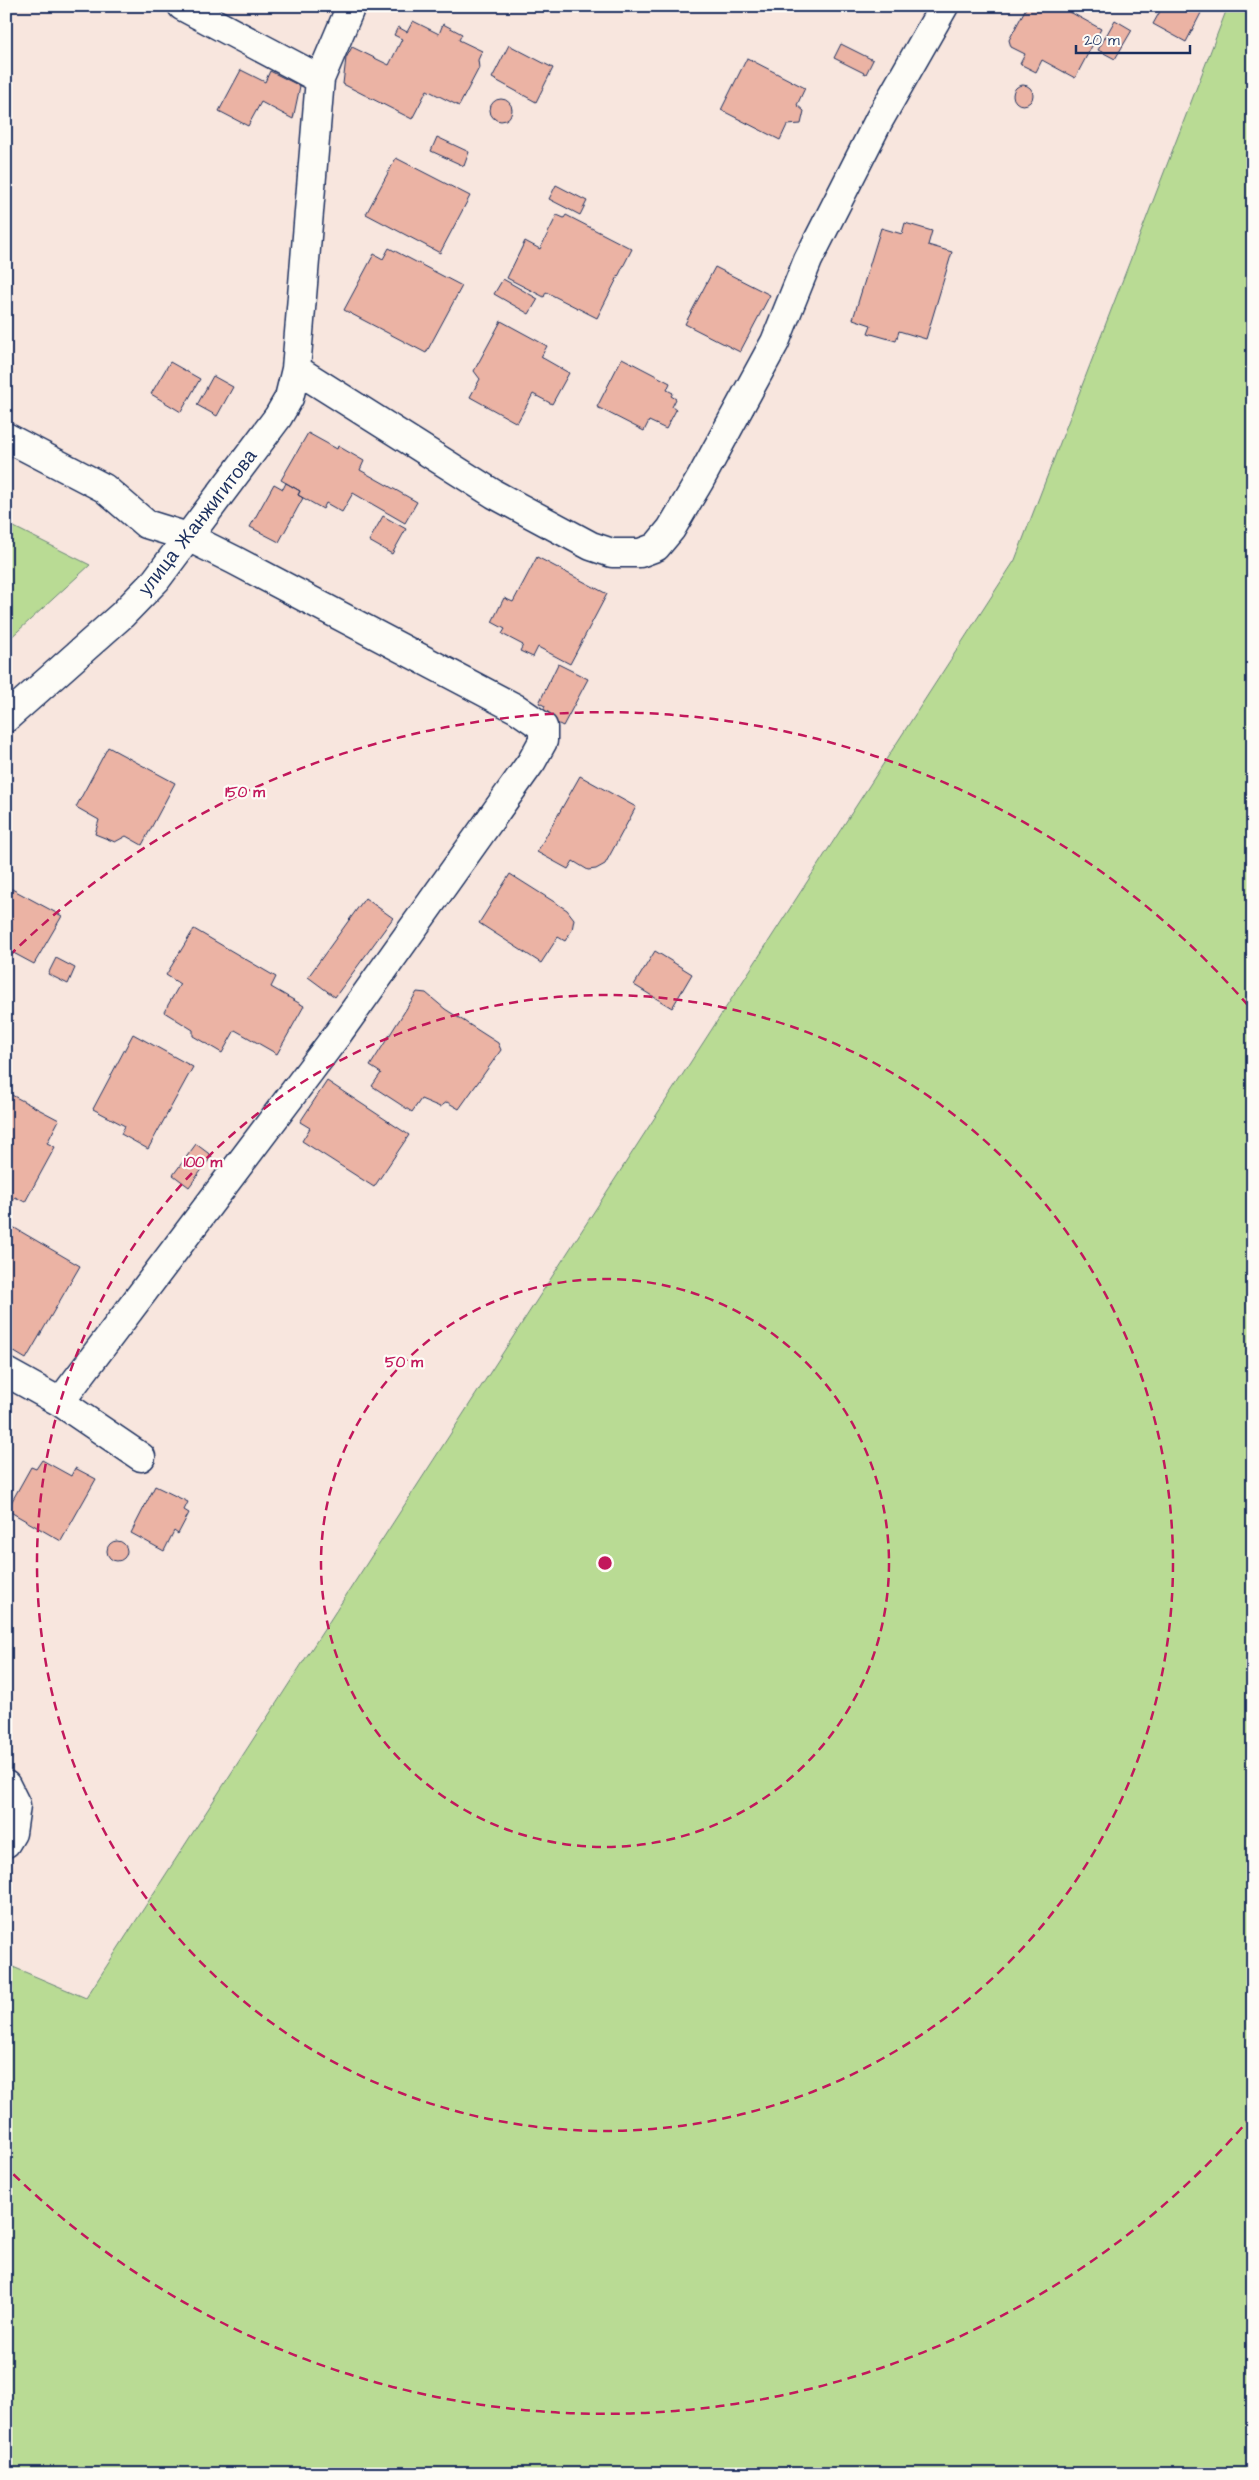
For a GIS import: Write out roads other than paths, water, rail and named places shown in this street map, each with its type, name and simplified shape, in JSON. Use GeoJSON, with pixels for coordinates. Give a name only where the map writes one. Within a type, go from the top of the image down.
{"type":"FeatureCollection","features":[{"type":"Feature","properties":{"kind":"street"},"geometry":{"type":"LineString","coordinates":[[182,6],[320,79]]}},
{"type":"Feature","properties":{"kind":"street","name":"улица Жанжигитова"},"geometry":{"type":"LineString","coordinates":[[6,718],[122,615],[156,580],[278,417],[289,398],[296,369],[320,79],[351,6]]}},
{"type":"Feature","properties":{"kind":"street"},"geometry":{"type":"LineString","coordinates":[[296,369],[494,494],[591,546],[612,553],[640,553],[656,547],[671,529],[700,480],[775,342],[808,260],[879,120],[944,6]]}},
{"type":"Feature","properties":{"kind":"street"},"geometry":{"type":"LineString","coordinates":[[6,437],[104,488],[146,524],[188,537],[517,709],[543,727],[543,741],[532,761],[337,1035],[60,1402]]}},
{"type":"Feature","properties":{"kind":"street"},"geometry":{"type":"LineString","coordinates":[[6,1372],[60,1402],[141,1457]]}},
{"type":"Feature","properties":{"kind":"street"},"geometry":{"type":"LineString","coordinates":[[6,1785],[16,1805],[12,1833],[6,1844]]}}]}
